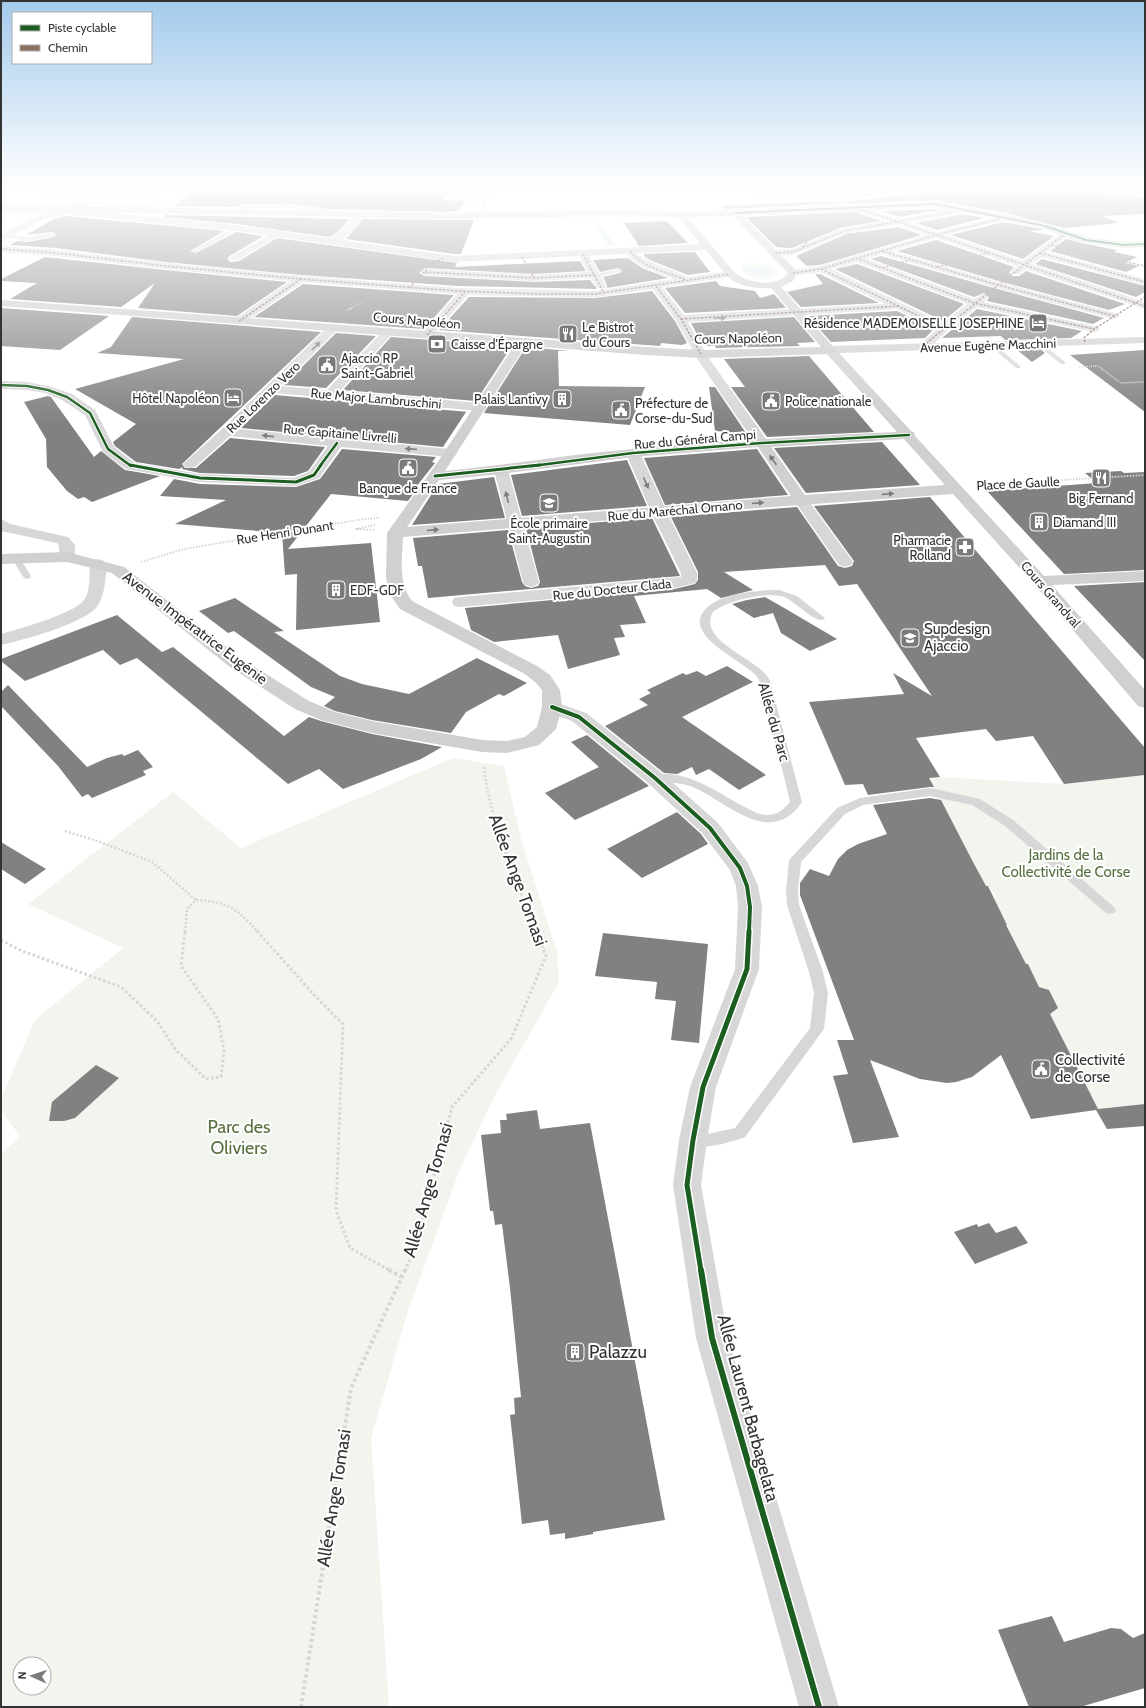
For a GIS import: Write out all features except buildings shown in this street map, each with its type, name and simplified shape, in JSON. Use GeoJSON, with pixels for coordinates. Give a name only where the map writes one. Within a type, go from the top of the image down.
{"type":"FeatureCollection","features":[{"type":"Feature","properties":{"kind":"main road"},"geometry":{"type":"LineString","coordinates":[[723,266],[730,274],[740,281],[774,285],[785,282],[791,278],[793,273],[786,266]]}},
{"type":"Feature","properties":{"kind":"main road"},"geometry":{"type":"LineString","coordinates":[[774,285],[800,313],[830,350]]}},
{"type":"Feature","properties":{"kind":"main road","name":"Cours Napoléon"},"geometry":{"type":"LineString","coordinates":[[1,303],[701,354],[830,350]]}},
{"type":"Feature","properties":{"kind":"main road","name":"Avenue Eugène Macchini"},"geometry":{"type":"LineString","coordinates":[[830,350],[1145,340]]}},
{"type":"Feature","properties":{"kind":"main road"},"geometry":{"type":"LineString","coordinates":[[388,528],[435,476],[522,342]]}},
{"type":"Feature","properties":{"kind":"main road","name":"Cours Grandval"},"geometry":{"type":"LineString","coordinates":[[830,350],[909,435],[955,489],[1039,581],[1145,702]]}},
{"type":"Feature","properties":{"kind":"main road","name":"Rue du Général Campi"},"geometry":{"type":"LineString","coordinates":[[435,476],[501,470],[633,453],[762,443],[909,435]]}},
{"type":"Feature","properties":{"kind":"main road"},"geometry":{"type":"LineString","coordinates":[[762,443],[800,499]]}},
{"type":"Feature","properties":{"kind":"main road","name":"Rue du Maréchal Ornano"},"geometry":{"type":"LineString","coordinates":[[388,528],[514,523],[800,499],[955,489]]}},
{"type":"Feature","properties":{"kind":"main road","name":"Avenue Impératrice Eugénie"},"geometry":{"type":"LineString","coordinates":[[9,559],[67,558],[98,564],[118,570],[236,663],[302,705],[328,716],[372,727],[482,746],[508,747],[532,741],[546,729],[552,707],[551,690],[543,679],[537,674],[406,605],[397,593],[388,528]]}},
{"type":"Feature","properties":{"kind":"main road"},"geometry":{"type":"LineString","coordinates":[[1039,581],[1145,576]]}},
{"type":"Feature","properties":{"kind":"street"},"geometry":{"type":"LineString","coordinates":[[161,266],[465,292],[574,295],[604,293],[656,286],[730,274]]}},
{"type":"Feature","properties":{"kind":"street"},"geometry":{"type":"LineString","coordinates":[[409,288],[431,266]]}},
{"type":"Feature","properties":{"kind":"street"},"geometry":{"type":"LineString","coordinates":[[527,266],[534,278]]}},
{"type":"Feature","properties":{"kind":"street"},"geometry":{"type":"LineString","coordinates":[[589,266],[604,293]]}},
{"type":"Feature","properties":{"kind":"street"},"geometry":{"type":"LineString","coordinates":[[650,266],[688,280]]}},
{"type":"Feature","properties":{"kind":"street"},"geometry":{"type":"LineString","coordinates":[[793,273],[831,266]]}},
{"type":"Feature","properties":{"kind":"street"},"geometry":{"type":"LineString","coordinates":[[876,266],[974,303],[1094,329]]}},
{"type":"Feature","properties":{"kind":"street"},"geometry":{"type":"LineString","coordinates":[[882,268],[890,266]]}},
{"type":"Feature","properties":{"kind":"street"},"geometry":{"type":"LineString","coordinates":[[932,266],[1114,316]]}},
{"type":"Feature","properties":{"kind":"street"},"geometry":{"type":"LineString","coordinates":[[937,267],[942,266]]}},
{"type":"Feature","properties":{"kind":"street"},"geometry":{"type":"LineString","coordinates":[[924,347],[974,303],[1023,266]]}},
{"type":"Feature","properties":{"kind":"street"},"geometry":{"type":"LineString","coordinates":[[1026,266],[1142,302]]}},
{"type":"Feature","properties":{"kind":"street"},"geometry":{"type":"LineString","coordinates":[[1086,266],[1145,282]]}},
{"type":"Feature","properties":{"kind":"street"},"geometry":{"type":"LineString","coordinates":[[820,269],[944,328]]}},
{"type":"Feature","properties":{"kind":"street"},"geometry":{"type":"LineString","coordinates":[[425,272],[534,278],[595,275]]}},
{"type":"Feature","properties":{"kind":"street"},"geometry":{"type":"LineString","coordinates":[[240,321],[301,279]]}},
{"type":"Feature","properties":{"kind":"street"},"geometry":{"type":"LineString","coordinates":[[656,286],[681,320],[701,354],[762,443]]}},
{"type":"Feature","properties":{"kind":"street"},"geometry":{"type":"LineString","coordinates":[[427,335],[465,292]]}},
{"type":"Feature","properties":{"kind":"street"},"geometry":{"type":"LineString","coordinates":[[1085,342],[1084,338],[1094,329],[1114,316],[1142,302]]}},
{"type":"Feature","properties":{"kind":"street"},"geometry":{"type":"LineString","coordinates":[[681,320],[900,306]]}},
{"type":"Feature","properties":{"kind":"street","name":"Rue Lorenzo Vero"},"geometry":{"type":"LineString","coordinates":[[190,464],[227,432],[334,327]]}},
{"type":"Feature","properties":{"kind":"street"},"geometry":{"type":"LineString","coordinates":[[329,395],[389,331]]}},
{"type":"Feature","properties":{"kind":"street"},"geometry":{"type":"LineString","coordinates":[[1,385],[27,386],[48,390],[67,397],[90,412],[108,449],[131,466],[168,473],[200,478],[296,482],[314,475],[337,443]]}},
{"type":"Feature","properties":{"kind":"street","name":"Rue Major Lambruschini"},"geometry":{"type":"LineString","coordinates":[[271,389],[480,407]]}},
{"type":"Feature","properties":{"kind":"street","name":"Rue Capitaine Livrelli"},"geometry":{"type":"LineString","coordinates":[[227,432],[450,453]]}},
{"type":"Feature","properties":{"kind":"street"},"geometry":{"type":"LineString","coordinates":[[633,453],[659,512]]}},
{"type":"Feature","properties":{"kind":"street"},"geometry":{"type":"LineString","coordinates":[[501,470],[514,523],[533,589]]}},
{"type":"Feature","properties":{"kind":"street"},"geometry":{"type":"LineString","coordinates":[[800,499],[845,562]]}},
{"type":"Feature","properties":{"kind":"street","name":"Rue du Docteur Clada"},"geometry":{"type":"LineString","coordinates":[[460,602],[533,589],[675,583],[689,580],[689,574],[659,512]]}},
{"type":"Feature","properties":{"kind":"street"},"geometry":{"type":"LineString","coordinates":[[1,524],[5,527],[62,540],[67,545],[67,558]]}},
{"type":"Feature","properties":{"kind":"street"},"geometry":{"type":"LineString","coordinates":[[1,640],[77,613],[90,604],[96,592],[98,564]]}},
{"type":"Feature","properties":{"kind":"street","name":"Allée Laurent Barbagelata"},"geometry":{"type":"LineString","coordinates":[[552,707],[579,717],[656,778],[710,828],[740,868],[747,886],[750,907],[747,969],[703,1087],[693,1140],[687,1185],[712,1338],[819,1707]]}},
{"type":"Feature","properties":{"kind":"lane"},"geometry":{"type":"LineString","coordinates":[[595,275],[618,271]]}},
{"type":"Feature","properties":{"kind":"lane"},"geometry":{"type":"LineString","coordinates":[[1038,343],[1063,363]]}},
{"type":"Feature","properties":{"kind":"lane"},"geometry":{"type":"LineString","coordinates":[[992,345],[1018,367]]}},
{"type":"Feature","properties":{"kind":"lane"},"geometry":{"type":"LineString","coordinates":[[9,559],[27,576]]}},
{"type":"Feature","properties":{"kind":"lane","name":"Allée du Parc"},"geometry":{"type":"LineString","coordinates":[[656,778],[678,779],[697,785],[754,817],[770,819],[787,813],[796,802],[762,676],[714,640],[707,632],[705,622],[706,615],[714,606],[727,600],[772,592],[782,592],[793,596],[820,618]]}},
{"type":"Feature","properties":{"kind":"lane"},"geometry":{"type":"LineString","coordinates":[[693,1140],[708,1140],[740,1133],[817,1029],[821,993],[816,972],[794,905],[792,891],[795,861],[841,811],[860,802],[930,792],[976,802],[1009,823],[1110,910]]}},
{"type":"Feature","properties":{"kind":"path"},"geometry":{"type":"LineString","coordinates":[[344,312],[360,302]]}},
{"type":"Feature","properties":{"kind":"path"},"geometry":{"type":"LineString","coordinates":[[65,831],[100,842],[152,862],[196,900],[217,901],[240,912],[306,987],[343,1024],[336,1210],[350,1248],[402,1277]]}},
{"type":"Feature","properties":{"kind":"path"},"geometry":{"type":"LineString","coordinates":[[1,940],[22,951],[121,987],[157,1021],[176,1050],[206,1079],[221,1077],[224,1051],[218,1019],[182,966],[186,909],[196,900]]}},
{"type":"Feature","properties":{"kind":"green space"},"geometry":{"type":"Polygon","coordinates":[[[743,266],[767,266],[773,269],[777,275],[768,279],[757,279],[747,275],[741,268],[743,266]]]}},
{"type":"Feature","properties":{"kind":"green space","name":"Parc des Oliviers"},"geometry":{"type":"Polygon","coordinates":[[[453,758],[504,766],[521,839],[557,952],[559,982],[493,1099],[460,1169],[408,1311],[371,1438],[389,1707],[1,1707],[1,1154],[20,1136],[1,1111],[1,1099],[35,1020],[123,948],[28,904],[173,792],[241,848],[453,758]]]}},
{"type":"Feature","properties":{"kind":"green space","name":"Jardins de la Collectivité de Corse"},"geometry":{"type":"Polygon","coordinates":[[[1145,775],[1145,1104],[1098,1109],[1053,1021],[1048,1016],[1058,1008],[1049,990],[1031,984],[1035,979],[1000,912],[991,899],[996,898],[989,886],[985,886],[949,815],[926,778],[940,777],[1064,784],[1145,775]]]}},
{"type":"Feature","properties":{"kind":"shaded area"},"geometry":{"type":"Polygon","coordinates":[[[756,267],[766,268],[774,272],[771,273],[772,274],[761,276],[744,272],[748,270],[747,269],[756,267]]]}},
{"type":"Feature","properties":{"kind":"marked path"},"geometry":{"type":"LineString","coordinates":[[163,266],[301,279],[458,291],[541,294],[595,294],[730,274]]}},
{"type":"Feature","properties":{"kind":"marked path"},"geometry":{"type":"LineString","coordinates":[[409,288],[430,266]]}},
{"type":"Feature","properties":{"kind":"marked path"},"geometry":{"type":"LineString","coordinates":[[527,266],[534,278]]}},
{"type":"Feature","properties":{"kind":"marked path"},"geometry":{"type":"LineString","coordinates":[[589,266],[604,293]]}},
{"type":"Feature","properties":{"kind":"marked path"},"geometry":{"type":"LineString","coordinates":[[650,266],[686,280]]}},
{"type":"Feature","properties":{"kind":"marked path"},"geometry":{"type":"LineString","coordinates":[[793,273],[832,266]]}},
{"type":"Feature","properties":{"kind":"marked path"},"geometry":{"type":"LineString","coordinates":[[876,266],[974,303],[1094,329]]}},
{"type":"Feature","properties":{"kind":"marked path"},"geometry":{"type":"LineString","coordinates":[[882,268],[890,266]]}},
{"type":"Feature","properties":{"kind":"marked path"},"geometry":{"type":"LineString","coordinates":[[932,266],[1114,316]]}},
{"type":"Feature","properties":{"kind":"marked path"},"geometry":{"type":"LineString","coordinates":[[937,267],[942,266]]}},
{"type":"Feature","properties":{"kind":"marked path"},"geometry":{"type":"LineString","coordinates":[[924,347],[929,341],[1023,266]]}},
{"type":"Feature","properties":{"kind":"marked path"},"geometry":{"type":"LineString","coordinates":[[1027,266],[1145,306]]}},
{"type":"Feature","properties":{"kind":"marked path"},"geometry":{"type":"LineString","coordinates":[[1086,266],[1145,282]]}},
{"type":"Feature","properties":{"kind":"marked path"},"geometry":{"type":"LineString","coordinates":[[821,269],[944,328]]}},
{"type":"Feature","properties":{"kind":"marked path"},"geometry":{"type":"LineString","coordinates":[[425,272],[534,278],[595,275]]}},
{"type":"Feature","properties":{"kind":"marked path"},"geometry":{"type":"LineString","coordinates":[[239,321],[301,279]]}},
{"type":"Feature","properties":{"kind":"marked path"},"geometry":{"type":"LineString","coordinates":[[656,286],[681,319],[701,354]]}},
{"type":"Feature","properties":{"kind":"marked path"},"geometry":{"type":"LineString","coordinates":[[427,335],[465,292]]}},
{"type":"Feature","properties":{"kind":"marked path"},"geometry":{"type":"LineString","coordinates":[[1085,342],[1084,338],[1094,329],[1145,297]]}},
{"type":"Feature","properties":{"kind":"marked path"},"geometry":{"type":"LineString","coordinates":[[681,319],[900,306]]}},
{"type":"Feature","properties":{"kind":"cycle path"},"geometry":{"type":"LineString","coordinates":[[1,385],[27,386],[48,390],[67,397],[90,413],[108,449],[131,466],[168,473],[200,478],[296,482],[314,475],[337,443]]}},
{"type":"Feature","properties":{"kind":"cycle path"},"geometry":{"type":"LineString","coordinates":[[435,476],[501,470],[633,453],[762,443],[909,435]]}},
{"type":"Feature","properties":{"kind":"cycle path"},"geometry":{"type":"LineString","coordinates":[[552,707],[579,717],[655,778],[710,828],[740,868],[747,886],[750,907],[747,969],[703,1087],[693,1140],[687,1185],[712,1338],[819,1707]]}},
{"type":"Feature","properties":{"kind":"place","name":"Résidence MADEMOISELLE JOSEPHINE"},"geometry":{"type":"Point","coordinates":[1038,323]}},
{"type":"Feature","properties":{"kind":"place","name":"Le Bistrot du Cours"},"geometry":{"type":"Point","coordinates":[568,334]}},
{"type":"Feature","properties":{"kind":"place","name":"Caisse d'Épargne"},"geometry":{"type":"Point","coordinates":[437,344]}},
{"type":"Feature","properties":{"kind":"place","name":"Ajaccio RP Saint-Gabriel"},"geometry":{"type":"Point","coordinates":[327,365]}},
{"type":"Feature","properties":{"kind":"place","name":"Hôtel Napoléon"},"geometry":{"type":"Point","coordinates":[233,398]}},
{"type":"Feature","properties":{"kind":"place","name":"Palais Lantivy"},"geometry":{"type":"Point","coordinates":[562,399]}},
{"type":"Feature","properties":{"kind":"place","name":"Police nationale"},"geometry":{"type":"Point","coordinates":[771,401]}},
{"type":"Feature","properties":{"kind":"place","name":"Préfecture de Corse-du-Sud"},"geometry":{"type":"Point","coordinates":[621,410]}},
{"type":"Feature","properties":{"kind":"place","name":"Banque de France"},"geometry":{"type":"Point","coordinates":[408,468]}},
{"type":"Feature","properties":{"kind":"place","name":"Big Fernand"},"geometry":{"type":"Point","coordinates":[1101,478]}},
{"type":"Feature","properties":{"kind":"place","name":"École primaire Saint-Augustin"},"geometry":{"type":"Point","coordinates":[549,503]}},
{"type":"Feature","properties":{"kind":"place","name":"Diamand III"},"geometry":{"type":"Point","coordinates":[1039,522]}},
{"type":"Feature","properties":{"kind":"place","name":"Pharmacie Rolland"},"geometry":{"type":"Point","coordinates":[965,547]}},
{"type":"Feature","properties":{"kind":"place","name":"EDF-GDF"},"geometry":{"type":"Point","coordinates":[336,590]}},
{"type":"Feature","properties":{"kind":"place","name":"Supdesign Ajaccio"},"geometry":{"type":"Point","coordinates":[910,638]}},
{"type":"Feature","properties":{"kind":"place","name":"Collectivité de Corse"},"geometry":{"type":"Point","coordinates":[1041,1069]}},
{"type":"Feature","properties":{"kind":"place","name":"Palazzu"},"geometry":{"type":"Point","coordinates":[575,1352]}}]}
